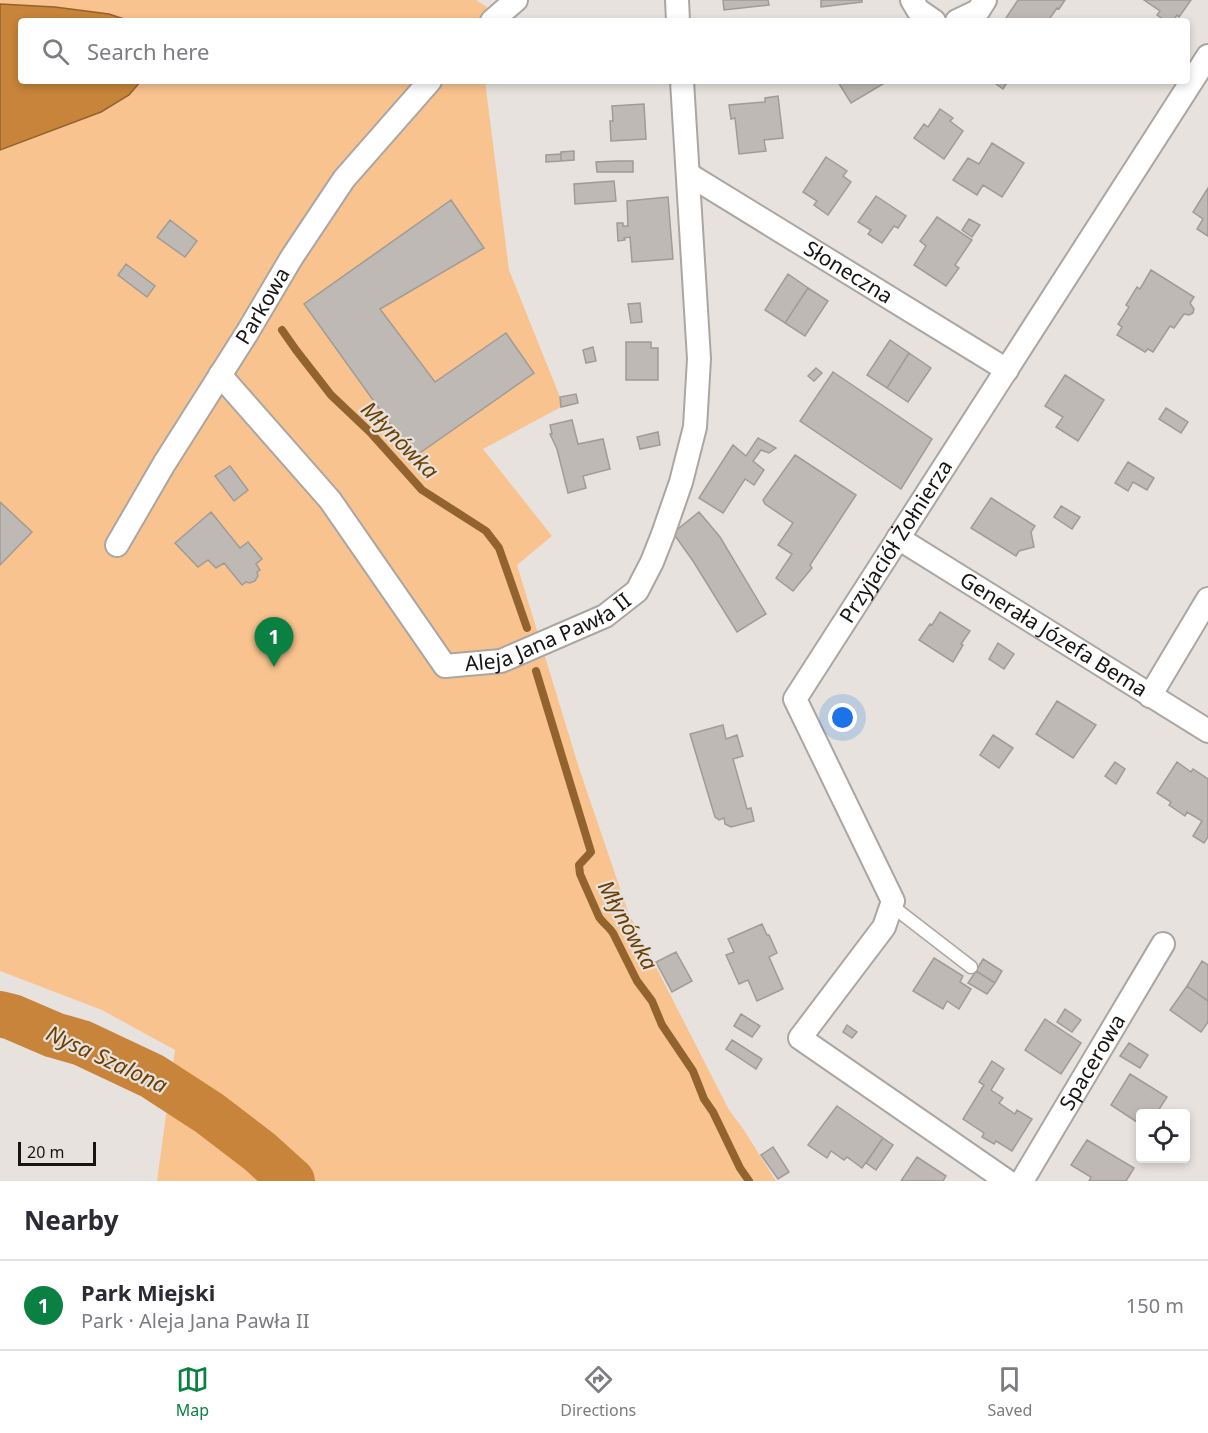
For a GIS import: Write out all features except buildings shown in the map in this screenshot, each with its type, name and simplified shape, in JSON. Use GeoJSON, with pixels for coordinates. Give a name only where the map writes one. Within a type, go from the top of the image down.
{"type":"FeatureCollection","features":[{"type":"Feature","properties":{"kind":"street"},"geometry":{"type":"LineString","coordinates":[[495,18],[516,0]]}},
{"type":"Feature","properties":{"kind":"street"},"geometry":{"type":"LineString","coordinates":[[677,0],[678,18]]}},
{"type":"Feature","properties":{"kind":"street"},"geometry":{"type":"LineString","coordinates":[[912,0],[918,10],[930,18]]}},
{"type":"Feature","properties":{"kind":"street"},"geometry":{"type":"LineString","coordinates":[[963,18],[978,11],[985,0]]}},
{"type":"Feature","properties":{"kind":"street","name":"Przyjaciół Żołnierza"},"geometry":{"type":"LineString","coordinates":[[892,906],[893,901],[795,699],[1208,56]]}},
{"type":"Feature","properties":{"kind":"street","name":"Parkowa"},"geometry":{"type":"LineString","coordinates":[[117,545],[164,464],[292,257],[344,179],[427,84]]}},
{"type":"Feature","properties":{"kind":"street","name":"Aleja Jana Pawła II"},"geometry":{"type":"LineString","coordinates":[[220,375],[330,500],[445,666],[501,661],[605,616],[637,591],[652,562],[681,482],[695,427],[699,359],[682,84]]}},
{"type":"Feature","properties":{"kind":"street","name":"Słoneczna"},"geometry":{"type":"LineString","coordinates":[[688,174],[1006,370]]}},
{"type":"Feature","properties":{"kind":"street","name":"Generała Józefa Bema"},"geometry":{"type":"LineString","coordinates":[[898,538],[1208,731]]}},
{"type":"Feature","properties":{"kind":"street"},"geometry":{"type":"LineString","coordinates":[[1150,696],[1208,599]]}},
{"type":"Feature","properties":{"kind":"street"},"geometry":{"type":"LineString","coordinates":[[892,906],[884,927],[800,1038],[1007,1181]]}},
{"type":"Feature","properties":{"kind":"street","name":"Spacerowa"},"geometry":{"type":"LineString","coordinates":[[1022,1181],[1163,944]]}},
{"type":"Feature","properties":{"kind":"lane"},"geometry":{"type":"LineString","coordinates":[[892,906],[971,967]]}},
{"type":"Feature","properties":{"kind":"shaded area"},"geometry":{"type":"Polygon","coordinates":[[[0,0],[476,0],[487,7],[486,18],[18,18],[18,84],[485,84],[509,270],[560,397],[561,407],[483,449],[552,536],[517,565],[579,768],[628,912],[729,1110],[776,1181],[157,1181],[175,1050],[102,1010],[0,971],[0,0]]]}},
{"type":"Feature","properties":{"kind":"shaded area"},"geometry":{"type":"Polygon","coordinates":[[[0,4],[55,7],[109,14],[121,18],[18,18],[18,84],[138,84],[129,95],[101,112],[0,150],[0,4]]]}},
{"type":"Feature","properties":{"kind":"waterway","name":"Młynówka"},"geometry":{"type":"LineString","coordinates":[[282,330],[331,395],[370,432],[422,490],[486,531],[499,548],[527,628]]}},
{"type":"Feature","properties":{"kind":"waterway","name":"Młynówka"},"geometry":{"type":"LineString","coordinates":[[536,671],[591,852],[579,865],[580,874],[599,917],[613,933],[637,981],[652,1001],[662,1025],[693,1071],[704,1099],[749,1181]]}},
{"type":"Feature","properties":{"kind":"waterway","name":"Nysa Szalona"},"geometry":{"type":"LineString","coordinates":[[0,1014],[82,1043],[152,1076],[209,1113],[260,1152],[292,1181]]}},
{"type":"Feature","properties":{"kind":"waterway"},"geometry":{"type":"LineString","coordinates":[[260,1152],[269,1181]]}},
{"type":"Feature","properties":{"kind":"place","name":"Park Miejski"},"geometry":{"type":"Point","coordinates":[274,667]}}]}
